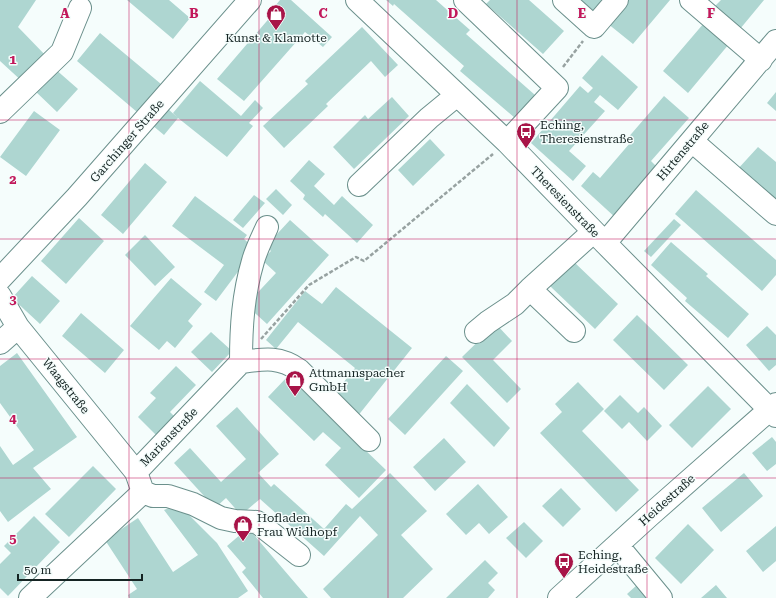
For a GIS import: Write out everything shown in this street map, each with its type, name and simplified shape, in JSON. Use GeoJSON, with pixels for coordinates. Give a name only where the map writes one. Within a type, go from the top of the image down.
{"type":"FeatureCollection","features":[{"type":"Feature","properties":{"kind":"street","name":"Garchinger Straße"},"geometry":{"type":"LineString","coordinates":[[0,279],[83,191],[250,0]]}},
{"type":"Feature","properties":{"kind":"street","name":"Theresienstraße"},"geometry":{"type":"LineString","coordinates":[[357,0],[508,142],[599,237],[774,409]]}},
{"type":"Feature","properties":{"kind":"street"},"geometry":{"type":"LineString","coordinates":[[465,0],[557,88],[508,142]]}},
{"type":"Feature","properties":{"kind":"street"},"geometry":{"type":"LineString","coordinates":[[564,0],[594,27],[617,0]]}},
{"type":"Feature","properties":{"kind":"street"},"geometry":{"type":"LineString","coordinates":[[691,0],[760,60]]}},
{"type":"Feature","properties":{"kind":"street"},"geometry":{"type":"LineString","coordinates":[[0,112],[62,52],[80,8]]}},
{"type":"Feature","properties":{"kind":"street","name":"Hirtenstraße"},"geometry":{"type":"LineString","coordinates":[[476,332],[515,304],[530,289],[599,237],[692,141],[776,41]]}},
{"type":"Feature","properties":{"kind":"street"},"geometry":{"type":"LineString","coordinates":[[359,185],[429,118],[457,95]]}},
{"type":"Feature","properties":{"kind":"street"},"geometry":{"type":"LineString","coordinates":[[692,141],[776,214]]}},
{"type":"Feature","properties":{"kind":"street"},"geometry":{"type":"LineString","coordinates":[[267,227],[253,260],[245,297],[241,328],[241,362],[277,359],[291,364],[299,370],[369,440]]}},
{"type":"Feature","properties":{"kind":"street"},"geometry":{"type":"LineString","coordinates":[[530,289],[574,331]]}},
{"type":"Feature","properties":{"kind":"street","name":"Waagstraße"},"geometry":{"type":"LineString","coordinates":[[0,296],[18,327],[139,482]]}},
{"type":"Feature","properties":{"kind":"street"},"geometry":{"type":"LineString","coordinates":[[0,343],[18,327]]}},
{"type":"Feature","properties":{"kind":"street","name":"Marienstraße"},"geometry":{"type":"LineString","coordinates":[[30,598],[139,482],[241,362]]}},
{"type":"Feature","properties":{"kind":"street","name":"Heidestraße"},"geometry":{"type":"LineString","coordinates":[[559,598],[618,546],[649,516],[774,409]]}},
{"type":"Feature","properties":{"kind":"street"},"geometry":{"type":"LineString","coordinates":[[139,482],[153,496],[168,496],[193,504],[221,518],[235,521],[257,522],[299,555]]}},
{"type":"Feature","properties":{"kind":"street"},"geometry":{"type":"LineString","coordinates":[[618,546],[661,598]]}},
{"type":"Feature","properties":{"kind":"path"},"geometry":{"type":"LineString","coordinates":[[557,88],[556,80],[558,74],[594,27]]}},
{"type":"Feature","properties":{"kind":"path"},"geometry":{"type":"LineString","coordinates":[[241,362],[309,285],[356,257],[364,261],[508,142]]}},
{"type":"Feature","properties":{"kind":"building"},"geometry":{"type":"Polygon","coordinates":[[[0,0],[36,0],[18,27],[49,59],[25,84],[0,61],[0,0]]]}},
{"type":"Feature","properties":{"kind":"building"},"geometry":{"type":"Polygon","coordinates":[[[127,0],[169,0],[190,18],[173,39],[127,0]]]}},
{"type":"Feature","properties":{"kind":"building"},"geometry":{"type":"Polygon","coordinates":[[[280,0],[291,0],[332,37],[323,47],[305,32],[244,101],[217,79],[278,8],[275,6],[280,0]]]}},
{"type":"Feature","properties":{"kind":"building"},"geometry":{"type":"Polygon","coordinates":[[[386,0],[436,0],[470,30],[466,34],[535,95],[515,118],[460,71],[464,66],[394,4],[393,6],[386,0]]]}},
{"type":"Feature","properties":{"kind":"building"},"geometry":{"type":"Polygon","coordinates":[[[490,0],[529,0],[564,31],[543,54],[486,4],[490,0]]]}},
{"type":"Feature","properties":{"kind":"building"},"geometry":{"type":"Polygon","coordinates":[[[581,0],[608,0],[596,13],[581,0]]]}},
{"type":"Feature","properties":{"kind":"building"},"geometry":{"type":"Polygon","coordinates":[[[627,0],[670,0],[633,44],[607,23],[627,0]]]}},
{"type":"Feature","properties":{"kind":"building"},"geometry":{"type":"Polygon","coordinates":[[[721,0],[764,0],[740,29],[714,7],[721,0]]]}},
{"type":"Feature","properties":{"kind":"building"},"geometry":{"type":"Polygon","coordinates":[[[704,23],[729,44],[688,93],[663,71],[704,23]]]}},
{"type":"Feature","properties":{"kind":"building"},"geometry":{"type":"Polygon","coordinates":[[[362,27],[398,65],[385,77],[371,61],[326,104],[328,106],[284,148],[263,126],[308,84],[305,81],[362,27]]]}},
{"type":"Feature","properties":{"kind":"building"},"geometry":{"type":"Polygon","coordinates":[[[100,33],[161,84],[137,112],[77,61],[100,33]]]}},
{"type":"Feature","properties":{"kind":"building"},"geometry":{"type":"Polygon","coordinates":[[[602,55],[638,87],[618,110],[600,95],[594,102],[605,111],[569,151],[586,166],[573,181],[531,143],[580,86],[588,93],[593,88],[582,78],[602,55]]]}},
{"type":"Feature","properties":{"kind":"building"},"geometry":{"type":"Polygon","coordinates":[[[54,68],[78,89],[57,112],[34,90],[54,68]]]}},
{"type":"Feature","properties":{"kind":"building"},"geometry":{"type":"Polygon","coordinates":[[[200,81],[241,116],[255,100],[263,108],[249,123],[253,126],[227,157],[173,113],[200,81]]]}},
{"type":"Feature","properties":{"kind":"building"},"geometry":{"type":"Polygon","coordinates":[[[776,92],[776,111],[767,103],[776,92]]]}},
{"type":"Feature","properties":{"kind":"building"},"geometry":{"type":"Polygon","coordinates":[[[664,96],[689,118],[651,161],[657,167],[617,219],[581,186],[593,172],[600,178],[630,143],[626,140],[664,96]]]}},
{"type":"Feature","properties":{"kind":"building"},"geometry":{"type":"Polygon","coordinates":[[[392,97],[409,116],[354,169],[333,147],[365,115],[368,119],[392,97]]]}},
{"type":"Feature","properties":{"kind":"building"},"geometry":{"type":"Polygon","coordinates":[[[167,108],[178,118],[164,135],[152,125],[167,108]]]}},
{"type":"Feature","properties":{"kind":"building"},"geometry":{"type":"Polygon","coordinates":[[[34,111],[60,130],[26,176],[0,157],[34,111]]]}},
{"type":"Feature","properties":{"kind":"building"},"geometry":{"type":"Polygon","coordinates":[[[430,139],[445,155],[413,186],[398,170],[430,139]]]}},
{"type":"Feature","properties":{"kind":"building"},"geometry":{"type":"Polygon","coordinates":[[[758,147],[776,162],[776,206],[736,171],[758,147]]]}},
{"type":"Feature","properties":{"kind":"building"},"geometry":{"type":"Polygon","coordinates":[[[309,160],[325,174],[314,186],[334,205],[342,196],[373,225],[357,243],[325,214],[323,217],[303,199],[305,195],[290,181],[309,160]]]}},
{"type":"Feature","properties":{"kind":"building"},"geometry":{"type":"Polygon","coordinates":[[[145,163],[167,182],[123,234],[101,215],[145,163]]]}},
{"type":"Feature","properties":{"kind":"building"},"geometry":{"type":"Polygon","coordinates":[[[276,189],[292,205],[283,215],[266,199],[276,189]]]}},
{"type":"Feature","properties":{"kind":"building"},"geometry":{"type":"Polygon","coordinates":[[[696,190],[776,260],[776,275],[762,291],[675,214],[696,190]]]}},
{"type":"Feature","properties":{"kind":"building"},"geometry":{"type":"Polygon","coordinates":[[[254,195],[265,203],[243,228],[233,220],[254,195]]]}},
{"type":"Feature","properties":{"kind":"building"},"geometry":{"type":"Polygon","coordinates":[[[195,196],[247,235],[244,239],[255,249],[216,301],[204,292],[224,265],[172,226],[195,196]]]}},
{"type":"Feature","properties":{"kind":"building"},"geometry":{"type":"Polygon","coordinates":[[[79,218],[104,241],[66,284],[41,261],[79,218]]]}},
{"type":"Feature","properties":{"kind":"building"},"geometry":{"type":"Polygon","coordinates":[[[674,219],[681,225],[651,257],[644,251],[674,219]]]}},
{"type":"Feature","properties":{"kind":"building"},"geometry":{"type":"Polygon","coordinates":[[[290,220],[329,255],[267,324],[246,305],[276,273],[262,260],[271,251],[266,246],[290,220]]]}},
{"type":"Feature","properties":{"kind":"building"},"geometry":{"type":"Polygon","coordinates":[[[145,235],[175,267],[155,286],[125,255],[145,235]]]}},
{"type":"Feature","properties":{"kind":"building"},"geometry":{"type":"Polygon","coordinates":[[[671,242],[708,274],[706,276],[749,314],[728,338],[685,301],[687,298],[651,265],[671,242]]]}},
{"type":"Feature","properties":{"kind":"building"},"geometry":{"type":"Polygon","coordinates":[[[574,262],[618,304],[595,329],[550,286],[574,262]]]}},
{"type":"Feature","properties":{"kind":"building"},"geometry":{"type":"Polygon","coordinates":[[[32,276],[60,301],[40,324],[12,298],[32,276]]]}},
{"type":"Feature","properties":{"kind":"building"},"geometry":{"type":"Polygon","coordinates":[[[171,278],[202,304],[188,321],[193,326],[175,348],[167,341],[159,350],[130,326],[171,278]]]}},
{"type":"Feature","properties":{"kind":"building"},"geometry":{"type":"Polygon","coordinates":[[[336,287],[412,348],[357,417],[332,397],[355,368],[298,322],[276,349],[266,340],[305,291],[322,304],[336,287]]]}},
{"type":"Feature","properties":{"kind":"building"},"geometry":{"type":"Polygon","coordinates":[[[81,313],[124,350],[105,373],[62,336],[81,313]]]}},
{"type":"Feature","properties":{"kind":"building"},"geometry":{"type":"Polygon","coordinates":[[[637,315],[688,365],[664,390],[613,340],[637,315]]]}},
{"type":"Feature","properties":{"kind":"building"},"geometry":{"type":"Polygon","coordinates":[[[496,324],[512,341],[493,360],[521,389],[507,403],[462,357],[496,324]]]}},
{"type":"Feature","properties":{"kind":"building"},"geometry":{"type":"Polygon","coordinates":[[[767,326],[776,335],[776,365],[769,371],[746,345],[767,326]]]}},
{"type":"Feature","properties":{"kind":"building"},"geometry":{"type":"Polygon","coordinates":[[[211,332],[232,351],[212,372],[191,352],[211,332]]]}},
{"type":"Feature","properties":{"kind":"building"},"geometry":{"type":"Polygon","coordinates":[[[17,353],[77,437],[33,468],[51,489],[8,522],[0,511],[0,446],[13,465],[34,450],[0,403],[0,366],[17,353]]]}},
{"type":"Feature","properties":{"kind":"building"},"geometry":{"type":"Polygon","coordinates":[[[446,356],[463,371],[405,435],[388,419],[446,356]]]}},
{"type":"Feature","properties":{"kind":"building"},"geometry":{"type":"Polygon","coordinates":[[[176,366],[196,385],[170,412],[176,418],[158,437],[138,417],[156,398],[150,393],[176,366]]]}},
{"type":"Feature","properties":{"kind":"building"},"geometry":{"type":"Polygon","coordinates":[[[288,376],[386,470],[359,498],[325,465],[341,448],[323,432],[314,441],[268,397],[288,376]]]}},
{"type":"Feature","properties":{"kind":"building"},"geometry":{"type":"Polygon","coordinates":[[[578,382],[604,409],[582,431],[639,490],[616,512],[540,433],[562,412],[555,404],[578,382]]]}},
{"type":"Feature","properties":{"kind":"building"},"geometry":{"type":"Polygon","coordinates":[[[467,384],[510,428],[494,447],[450,403],[467,384]]]}},
{"type":"Feature","properties":{"kind":"building"},"geometry":{"type":"Polygon","coordinates":[[[708,386],[731,409],[692,448],[669,425],[708,386]]]}},
{"type":"Feature","properties":{"kind":"building"},"geometry":{"type":"Polygon","coordinates":[[[620,395],[638,413],[644,407],[662,426],[647,441],[629,422],[622,429],[604,411],[620,395]]]}},
{"type":"Feature","properties":{"kind":"building"},"geometry":{"type":"Polygon","coordinates":[[[237,407],[279,454],[258,473],[271,487],[274,484],[324,529],[346,504],[352,509],[390,473],[427,511],[401,535],[433,569],[403,598],[331,598],[323,589],[378,535],[360,516],[324,556],[260,499],[241,515],[226,498],[215,508],[174,463],[190,448],[221,482],[246,459],[216,426],[237,407]]]}},
{"type":"Feature","properties":{"kind":"building"},"geometry":{"type":"Polygon","coordinates":[[[772,437],[776,442],[776,464],[767,471],[752,453],[772,437]]]}},
{"type":"Feature","properties":{"kind":"building"},"geometry":{"type":"Polygon","coordinates":[[[444,438],[466,462],[435,491],[413,467],[444,438]]]}},
{"type":"Feature","properties":{"kind":"building"},"geometry":{"type":"Polygon","coordinates":[[[93,466],[116,489],[69,537],[45,514],[93,466]]]}},
{"type":"Feature","properties":{"kind":"building"},"geometry":{"type":"Polygon","coordinates":[[[744,473],[763,496],[721,532],[702,508],[744,473]]]}},
{"type":"Feature","properties":{"kind":"building"},"geometry":{"type":"Polygon","coordinates":[[[478,484],[508,517],[489,534],[479,523],[466,535],[446,514],[478,484]]]}},
{"type":"Feature","properties":{"kind":"building"},"geometry":{"type":"Polygon","coordinates":[[[561,488],[581,509],[563,527],[542,506],[561,488]]]}},
{"type":"Feature","properties":{"kind":"building"},"geometry":{"type":"Polygon","coordinates":[[[178,504],[217,543],[248,591],[238,598],[129,598],[128,595],[137,589],[105,540],[138,518],[173,572],[198,555],[164,510],[178,504]]]}},
{"type":"Feature","properties":{"kind":"building"},"geometry":{"type":"Polygon","coordinates":[[[34,516],[60,542],[8,596],[0,588],[0,564],[11,553],[4,546],[34,516]]]}},
{"type":"Feature","properties":{"kind":"building"},"geometry":{"type":"Polygon","coordinates":[[[524,522],[543,541],[526,558],[506,538],[524,522]]]}},
{"type":"Feature","properties":{"kind":"building"},"geometry":{"type":"Polygon","coordinates":[[[688,524],[714,550],[681,584],[655,558],[688,524]]]}},
{"type":"Feature","properties":{"kind":"building"},"geometry":{"type":"Polygon","coordinates":[[[776,526],[776,561],[763,572],[746,551],[776,526]]]}},
{"type":"Feature","properties":{"kind":"building"},"geometry":{"type":"Polygon","coordinates":[[[248,528],[308,598],[263,598],[242,572],[246,568],[227,546],[248,528]]]}},
{"type":"Feature","properties":{"kind":"building"},"geometry":{"type":"Polygon","coordinates":[[[485,560],[498,573],[488,583],[495,590],[488,598],[446,598],[485,560]]]}},
{"type":"Feature","properties":{"kind":"building"},"geometry":{"type":"Polygon","coordinates":[[[637,585],[650,598],[631,598],[627,594],[637,585]]]}},
{"type":"Feature","properties":{"kind":"building"},"geometry":{"type":"Polygon","coordinates":[[[716,585],[727,598],[701,598],[716,585]]]}},
{"type":"Feature","properties":{"kind":"place","name":"Kunst & Klamotte"},"geometry":{"type":"Point","coordinates":[276,31]}},
{"type":"Feature","properties":{"kind":"place","name":"Eching, Theresienstraße"},"geometry":{"type":"Point","coordinates":[526,149]}},
{"type":"Feature","properties":{"kind":"place","name":"Attmannspacher GmbH"},"geometry":{"type":"Point","coordinates":[295,397]}},
{"type":"Feature","properties":{"kind":"place","name":"Hofladen Frau Widhopf"},"geometry":{"type":"Point","coordinates":[243,542]}},
{"type":"Feature","properties":{"kind":"place","name":"Eching, Heidestraße"},"geometry":{"type":"Point","coordinates":[564,579]}}]}
